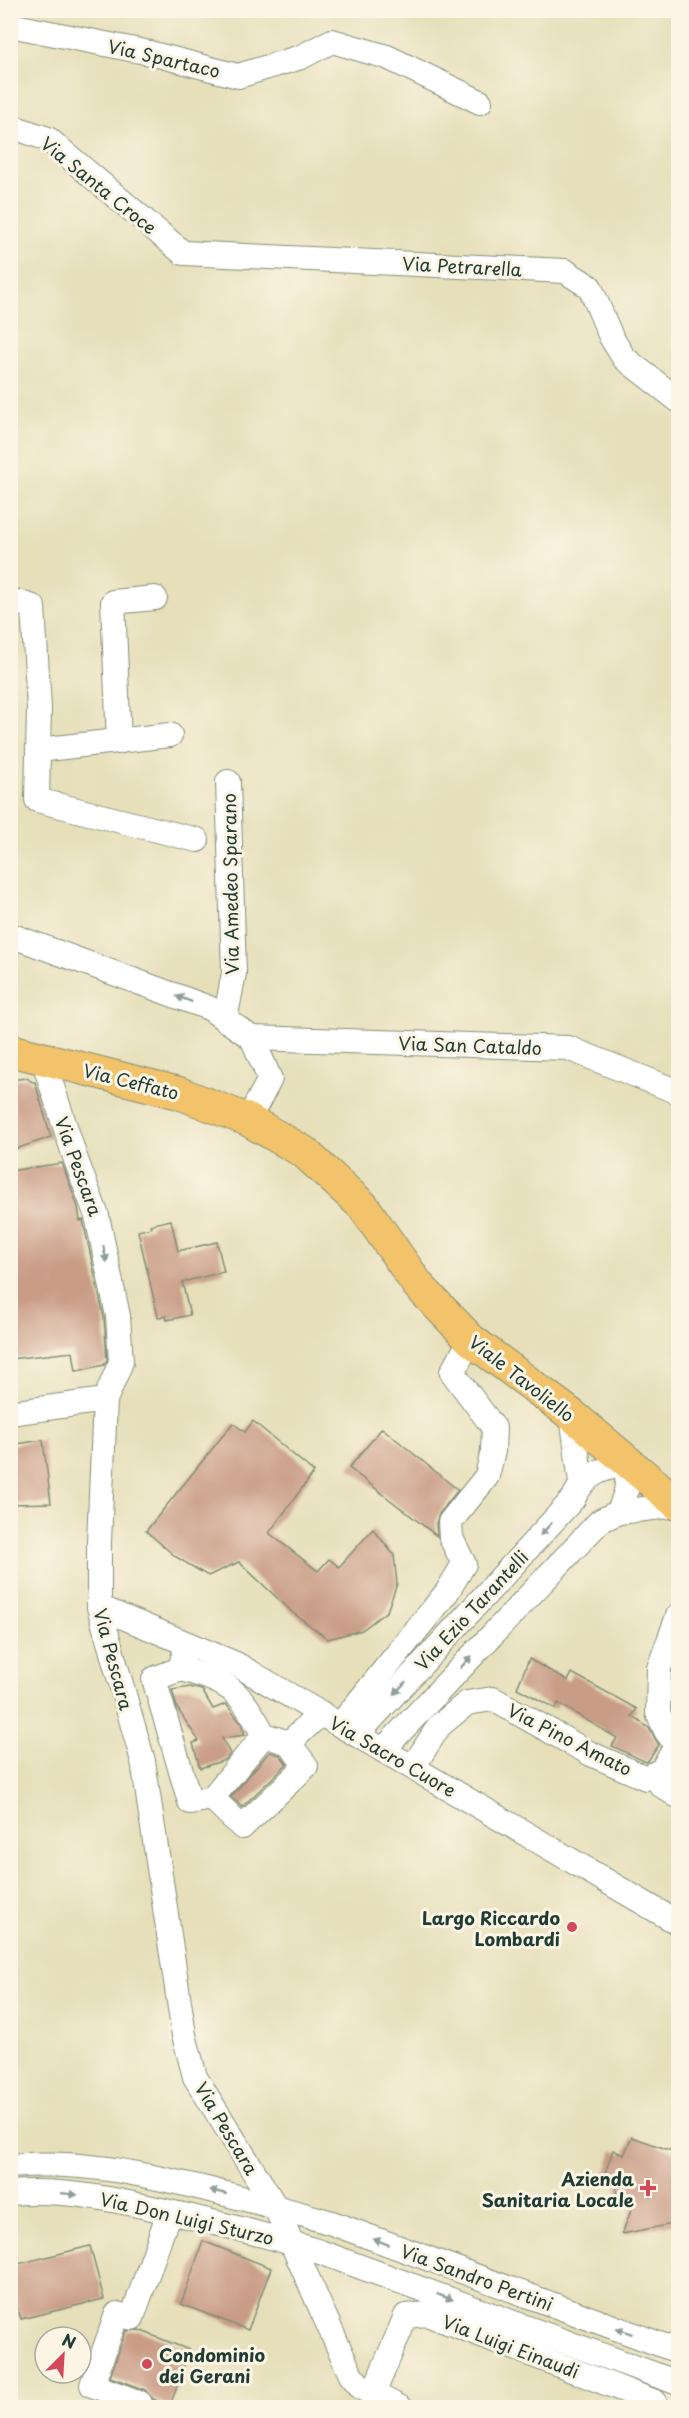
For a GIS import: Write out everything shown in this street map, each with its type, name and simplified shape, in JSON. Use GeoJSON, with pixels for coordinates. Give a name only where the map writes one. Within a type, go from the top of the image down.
{"type":"FeatureCollection","features":[{"type":"Feature","properties":{"kind":"main road","name":"Via Ceffato"},"geometry":{"type":"LineString","coordinates":[[10,1050],[179,1093],[248,1120]]}},
{"type":"Feature","properties":{"kind":"main road","name":"Viale Tavoliello"},"geometry":{"type":"LineString","coordinates":[[248,1120],[304,1152],[363,1206],[418,1285],[471,1340],[572,1415],[678,1504]]}},
{"type":"Feature","properties":{"kind":"street","name":"Via Spartaco"},"geometry":{"type":"LineString","coordinates":[[10,25],[150,53],[238,76],[301,57],[332,41],[387,57],[480,102]]}},
{"type":"Feature","properties":{"kind":"street","name":"Via Santa Croce"},"geometry":{"type":"LineString","coordinates":[[10,126],[48,139],[183,253]]}},
{"type":"Feature","properties":{"kind":"street","name":"Via Petrarella"},"geometry":{"type":"LineString","coordinates":[[183,253],[565,271],[590,287],[611,337],[624,358],[678,400]]}},
{"type":"Feature","properties":{"kind":"street"},"geometry":{"type":"LineString","coordinates":[[119,742],[113,602],[155,597]]}},
{"type":"Feature","properties":{"kind":"street"},"geometry":{"type":"LineString","coordinates":[[10,600],[33,607],[39,708],[37,800],[197,840]]}},
{"type":"Feature","properties":{"kind":"street"},"geometry":{"type":"LineString","coordinates":[[38,750],[170,735]]}},
{"type":"Feature","properties":{"kind":"street","name":"Via Amedeo Sparano"},"geometry":{"type":"LineString","coordinates":[[225,1020],[234,973],[228,782]]}},
{"type":"Feature","properties":{"kind":"street"},"geometry":{"type":"LineString","coordinates":[[10,935],[209,1008],[252,1038],[270,1079],[248,1120]]}},
{"type":"Feature","properties":{"kind":"street","name":"Via San Cataldo"},"geometry":{"type":"LineString","coordinates":[[252,1038],[568,1048],[678,1092]]}},
{"type":"Feature","properties":{"kind":"street","name":"Via Pescara"},"geometry":{"type":"LineString","coordinates":[[43,1059],[97,1216],[118,1316],[121,1362],[105,1400],[99,1542],[99,1607],[142,1761],[184,2036],[195,2077],[274,2206],[351,2375],[362,2388],[400,2408]]}},
{"type":"Feature","properties":{"kind":"street"},"geometry":{"type":"LineString","coordinates":[[289,1743],[339,1724],[447,1592],[464,1564],[451,1538],[450,1522],[487,1476],[493,1451],[494,1428],[452,1372],[471,1340]]}},
{"type":"Feature","properties":{"kind":"street"},"geometry":{"type":"LineString","coordinates":[[10,1413],[105,1400]]}},
{"type":"Feature","properties":{"kind":"street"},"geometry":{"type":"LineString","coordinates":[[572,1415],[581,1483]]}},
{"type":"Feature","properties":{"kind":"street"},"geometry":{"type":"LineString","coordinates":[[619,1512],[626,1492],[629,1463]]}},
{"type":"Feature","properties":{"kind":"street","name":"Via Ezio Tarantelli"},"geometry":{"type":"LineString","coordinates":[[339,1724],[573,1499],[581,1483],[600,1470],[629,1463]]}},
{"type":"Feature","properties":{"kind":"street","name":"Via Ezio Tarantelli"},"geometry":{"type":"LineString","coordinates":[[382,1750],[600,1521],[619,1512],[678,1504]]}},
{"type":"Feature","properties":{"kind":"street","name":"Via Sacro Cuore"},"geometry":{"type":"LineString","coordinates":[[99,1607],[236,1664],[678,1923]]}},
{"type":"Feature","properties":{"kind":"street"},"geometry":{"type":"LineString","coordinates":[[678,1617],[658,1668],[658,1713],[666,1731],[677,1745],[662,1770],[661,1785],[676,1795],[678,1793]]}},
{"type":"Feature","properties":{"kind":"street"},"geometry":{"type":"LineString","coordinates":[[180,1669],[187,1644]]}},
{"type":"Feature","properties":{"kind":"street"},"geometry":{"type":"LineString","coordinates":[[212,1798],[242,1827],[306,1766],[289,1743],[264,1735],[252,1713],[235,1691],[208,1676],[180,1669],[153,1679],[190,1802],[212,1798],[264,1735]]}},
{"type":"Feature","properties":{"kind":"street","name":"Via Pino Amato"},"geometry":{"type":"LineString","coordinates":[[413,1767],[439,1726],[467,1703],[493,1699],[591,1754],[646,1778],[662,1770]]}},
{"type":"Feature","properties":{"kind":"street"},"geometry":{"type":"LineString","coordinates":[[658,1713],[678,1725]]}},
{"type":"Feature","properties":{"kind":"street","name":"Via Don Luigi Sturzo"},"geometry":{"type":"LineString","coordinates":[[10,2166],[44,2163],[125,2170],[274,2206]]}},
{"type":"Feature","properties":{"kind":"street","name":"Via Don Luigi Sturzo"},"geometry":{"type":"LineString","coordinates":[[10,2193],[33,2191],[114,2199],[291,2242]]}},
{"type":"Feature","properties":{"kind":"street","name":"Via Sandro Pertini"},"geometry":{"type":"LineString","coordinates":[[274,2206],[332,2223],[678,2351]]}},
{"type":"Feature","properties":{"kind":"street"},"geometry":{"type":"LineString","coordinates":[[140,2403],[92,2385],[117,2313],[132,2318],[169,2212]]}},
{"type":"Feature","properties":{"kind":"street","name":"Via Sandro Pertini"},"geometry":{"type":"LineString","coordinates":[[291,2242],[678,2383]]}},
{"type":"Feature","properties":{"kind":"street","name":"Via Luigi Einaudi"},"geometry":{"type":"LineString","coordinates":[[373,2394],[406,2316],[427,2314],[655,2402],[657,2408]]}},
{"type":"Feature","properties":{"kind":"building"},"geometry":{"type":"Polygon","coordinates":[[[27,1078],[35,1082],[51,1137],[10,1151],[10,1080],[27,1078]]]}},
{"type":"Feature","properties":{"kind":"building"},"geometry":{"type":"Polygon","coordinates":[[[62,1163],[78,1207],[80,1221],[83,1220],[104,1318],[107,1360],[104,1365],[76,1371],[73,1352],[10,1359],[10,1171],[62,1163]]]}},
{"type":"Feature","properties":{"kind":"building"},"geometry":{"type":"Polygon","coordinates":[[[171,1220],[178,1251],[217,1242],[224,1272],[182,1282],[190,1315],[167,1320],[166,1316],[158,1317],[138,1231],[151,1228],[150,1225],[171,1220]]]}},
{"type":"Feature","properties":{"kind":"building"},"geometry":{"type":"Polygon","coordinates":[[[253,1421],[314,1472],[269,1533],[318,1571],[329,1559],[339,1567],[373,1529],[394,1555],[397,1584],[387,1611],[362,1630],[328,1639],[292,1612],[239,1562],[208,1576],[176,1557],[146,1531],[233,1423],[245,1432],[253,1421]]]}},
{"type":"Feature","properties":{"kind":"building"},"geometry":{"type":"Polygon","coordinates":[[[382,1428],[458,1490],[439,1514],[436,1523],[437,1536],[349,1468],[382,1428]]]}},
{"type":"Feature","properties":{"kind":"building"},"geometry":{"type":"Polygon","coordinates":[[[43,1440],[51,1503],[10,1504],[10,1445],[43,1440]]]}},
{"type":"Feature","properties":{"kind":"building"},"geometry":{"type":"Polygon","coordinates":[[[529,1659],[568,1681],[572,1673],[637,1709],[632,1716],[649,1728],[659,1745],[648,1761],[612,1746],[617,1738],[558,1703],[556,1709],[517,1688],[529,1659]]]}},
{"type":"Feature","properties":{"kind":"building"},"geometry":{"type":"Polygon","coordinates":[[[190,1687],[202,1690],[213,1709],[226,1704],[241,1723],[245,1735],[222,1738],[230,1754],[225,1760],[200,1768],[193,1743],[199,1741],[177,1708],[172,1690],[190,1687]]]}},
{"type":"Feature","properties":{"kind":"building"},"geometry":{"type":"Polygon","coordinates":[[[269,1752],[280,1755],[287,1764],[242,1807],[231,1797],[269,1752]]]}},
{"type":"Feature","properties":{"kind":"building","name":"Azienda Sanitaria Locale"},"geometry":{"type":"Polygon","coordinates":[[[632,2137],[678,2153],[678,2223],[622,2234],[635,2200],[616,2196],[617,2180],[604,2176],[613,2150],[624,2155],[632,2137]]]}},
{"type":"Feature","properties":{"kind":"building"},"geometry":{"type":"Polygon","coordinates":[[[203,2241],[271,2268],[248,2330],[181,2304],[203,2241]]]}},
{"type":"Feature","properties":{"kind":"building"},"geometry":{"type":"Polygon","coordinates":[[[90,2246],[104,2299],[21,2319],[10,2283],[10,2266],[90,2246]]]}},
{"type":"Feature","properties":{"kind":"building","name":"Condominio dei Gerani"},"geometry":{"type":"Polygon","coordinates":[[[139,2330],[189,2350],[170,2406],[153,2399],[145,2390],[110,2377],[126,2331],[139,2330]]]}},
{"type":"Feature","properties":{"kind":"place","name":"Largo Riccardo Lombardi"},"geometry":{"type":"Point","coordinates":[572,1927]}},
{"type":"Feature","properties":{"kind":"place","name":"Azienda Sanitaria Locale"},"geometry":{"type":"Point","coordinates":[648,2188]}},
{"type":"Feature","properties":{"kind":"place","name":"Condominio dei Gerani"},"geometry":{"type":"Point","coordinates":[147,2364]}}]}
